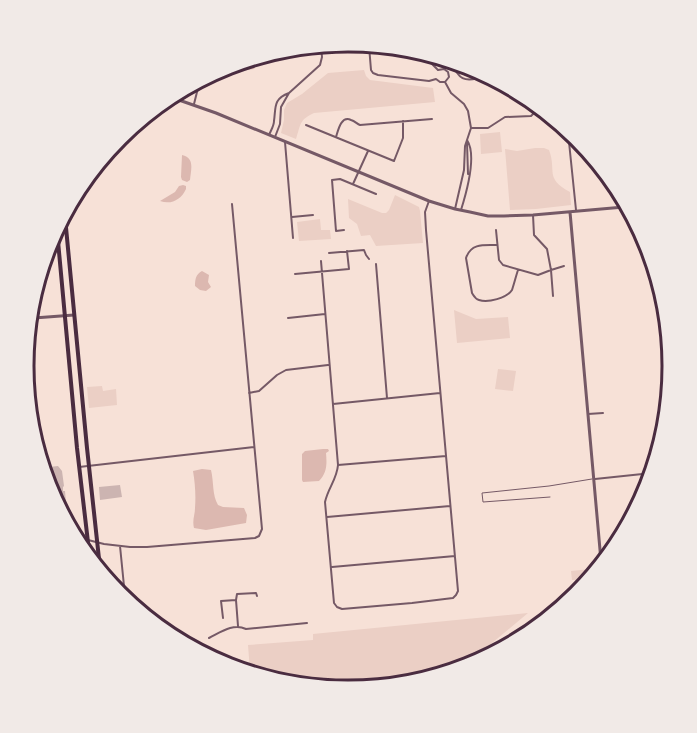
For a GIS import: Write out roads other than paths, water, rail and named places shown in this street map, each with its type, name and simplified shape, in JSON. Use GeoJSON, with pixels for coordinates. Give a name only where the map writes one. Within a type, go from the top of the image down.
{"type":"FeatureCollection","features":[{"type":"Feature","properties":{"kind":"main road"},"geometry":{"type":"LineString","coordinates":[[66,230],[99,558]]}},
{"type":"Feature","properties":{"kind":"main road"},"geometry":{"type":"LineString","coordinates":[[58,245],[87,540]]}},
{"type":"Feature","properties":{"kind":"street"},"geometry":{"type":"LineString","coordinates":[[370,53],[373,73],[429,81],[436,79],[444,82],[468,111],[471,128],[465,146],[463,176],[455,209]]}},
{"type":"Feature","properties":{"kind":"street"},"geometry":{"type":"LineString","coordinates":[[269,135],[274,122],[276,105],[281,98],[320,65],[322,54]]}},
{"type":"Feature","properties":{"kind":"street"},"geometry":{"type":"LineString","coordinates":[[431,63],[438,70]]}},
{"type":"Feature","properties":{"kind":"street"},"geometry":{"type":"LineString","coordinates":[[438,70],[444,69],[448,72]]}},
{"type":"Feature","properties":{"kind":"street"},"geometry":{"type":"LineString","coordinates":[[436,79],[435,74],[438,70]]}},
{"type":"Feature","properties":{"kind":"street"},"geometry":{"type":"LineString","coordinates":[[444,82],[449,77],[448,72]]}},
{"type":"Feature","properties":{"kind":"street"},"geometry":{"type":"LineString","coordinates":[[457,72],[463,78],[475,79]]}},
{"type":"Feature","properties":{"kind":"street"},"geometry":{"type":"LineString","coordinates":[[194,104],[197,92]]}},
{"type":"Feature","properties":{"kind":"street"},"geometry":{"type":"LineString","coordinates":[[275,137],[280,124],[281,107],[289,93]]}},
{"type":"Feature","properties":{"kind":"street"},"geometry":{"type":"LineString","coordinates":[[182,101],[429,201],[455,209],[488,216],[533,215],[619,207]]}},
{"type":"Feature","properties":{"kind":"street"},"geometry":{"type":"LineString","coordinates":[[471,128],[488,128],[505,117],[531,116],[533,112]]}},
{"type":"Feature","properties":{"kind":"street"},"geometry":{"type":"LineString","coordinates":[[336,137],[342,122],[346,119],[351,119],[360,125],[432,119]]}},
{"type":"Feature","properties":{"kind":"street"},"geometry":{"type":"LineString","coordinates":[[306,125],[394,161],[403,138],[403,121]]}},
{"type":"Feature","properties":{"kind":"street"},"geometry":{"type":"LineString","coordinates":[[274,122],[280,124]]}},
{"type":"Feature","properties":{"kind":"street"},"geometry":{"type":"LineString","coordinates":[[467,141],[469,176]]}},
{"type":"Feature","properties":{"kind":"street"},"geometry":{"type":"LineString","coordinates":[[461,210],[471,168],[470,144],[467,141]]}},
{"type":"Feature","properties":{"kind":"street"},"geometry":{"type":"LineString","coordinates":[[285,142],[293,238]]}},
{"type":"Feature","properties":{"kind":"street"},"geometry":{"type":"LineString","coordinates":[[569,142],[576,211]]}},
{"type":"Feature","properties":{"kind":"street"},"geometry":{"type":"LineString","coordinates":[[353,184],[368,151]]}},
{"type":"Feature","properties":{"kind":"street"},"geometry":{"type":"LineString","coordinates":[[344,230],[336,231],[332,180],[340,179],[376,194]]}},
{"type":"Feature","properties":{"kind":"street"},"geometry":{"type":"LineString","coordinates":[[321,261],[338,465],[337,475],[327,493],[325,502],[334,603],[340,608],[453,598],[458,591],[425,212],[429,201]]}},
{"type":"Feature","properties":{"kind":"street"},"geometry":{"type":"LineString","coordinates":[[87,540],[120,546],[147,547],[255,538],[261,534],[232,204]]}},
{"type":"Feature","properties":{"kind":"street"},"geometry":{"type":"LineString","coordinates":[[570,212],[600,555]]}},
{"type":"Feature","properties":{"kind":"street"},"geometry":{"type":"LineString","coordinates":[[291,217],[313,215]]}},
{"type":"Feature","properties":{"kind":"street"},"geometry":{"type":"LineString","coordinates":[[533,215],[534,235],[547,249],[553,296]]}},
{"type":"Feature","properties":{"kind":"street"},"geometry":{"type":"LineString","coordinates":[[496,230],[499,260],[503,265],[538,275],[564,266]]}},
{"type":"Feature","properties":{"kind":"street"},"geometry":{"type":"LineString","coordinates":[[497,244],[480,245],[468,253],[466,258],[475,297],[485,300],[507,295],[511,291],[518,270]]}},
{"type":"Feature","properties":{"kind":"street"},"geometry":{"type":"LineString","coordinates":[[329,253],[364,250],[369,259]]}},
{"type":"Feature","properties":{"kind":"street"},"geometry":{"type":"LineString","coordinates":[[296,274],[349,269],[347,251]]}},
{"type":"Feature","properties":{"kind":"street"},"geometry":{"type":"LineString","coordinates":[[376,264],[387,398]]}},
{"type":"Feature","properties":{"kind":"street"},"geometry":{"type":"LineString","coordinates":[[288,318],[325,314]]}},
{"type":"Feature","properties":{"kind":"street"},"geometry":{"type":"LineString","coordinates":[[39,318],[74,315]]}},
{"type":"Feature","properties":{"kind":"street"},"geometry":{"type":"LineString","coordinates":[[249,393],[259,391],[286,370],[329,365]]}},
{"type":"Feature","properties":{"kind":"street"},"geometry":{"type":"LineString","coordinates":[[333,404],[440,393]]}},
{"type":"Feature","properties":{"kind":"street"},"geometry":{"type":"LineString","coordinates":[[588,414],[603,413]]}},
{"type":"Feature","properties":{"kind":"street"},"geometry":{"type":"LineString","coordinates":[[79,467],[254,447]]}},
{"type":"Feature","properties":{"kind":"street"},"geometry":{"type":"LineString","coordinates":[[338,465],[446,456]]}},
{"type":"Feature","properties":{"kind":"street"},"geometry":{"type":"LineString","coordinates":[[594,479],[643,475]]}},
{"type":"Feature","properties":{"kind":"street"},"geometry":{"type":"LineString","coordinates":[[326,517],[450,506]]}},
{"type":"Feature","properties":{"kind":"street"},"geometry":{"type":"LineString","coordinates":[[120,546],[124,586]]}},
{"type":"Feature","properties":{"kind":"street"},"geometry":{"type":"LineString","coordinates":[[331,567],[455,556]]}},
{"type":"Feature","properties":{"kind":"street"},"geometry":{"type":"LineString","coordinates":[[238,626],[237,594],[256,593],[257,596]]}},
{"type":"Feature","properties":{"kind":"street"},"geometry":{"type":"LineString","coordinates":[[223,618],[222,601],[236,600]]}},
{"type":"Feature","properties":{"kind":"street"},"geometry":{"type":"LineString","coordinates":[[209,638],[238,626],[246,628],[307,623]]}},
{"type":"Feature","properties":{"kind":"lane"},"geometry":{"type":"LineString","coordinates":[[549,497],[483,502],[482,493],[594,479]]}}]}
